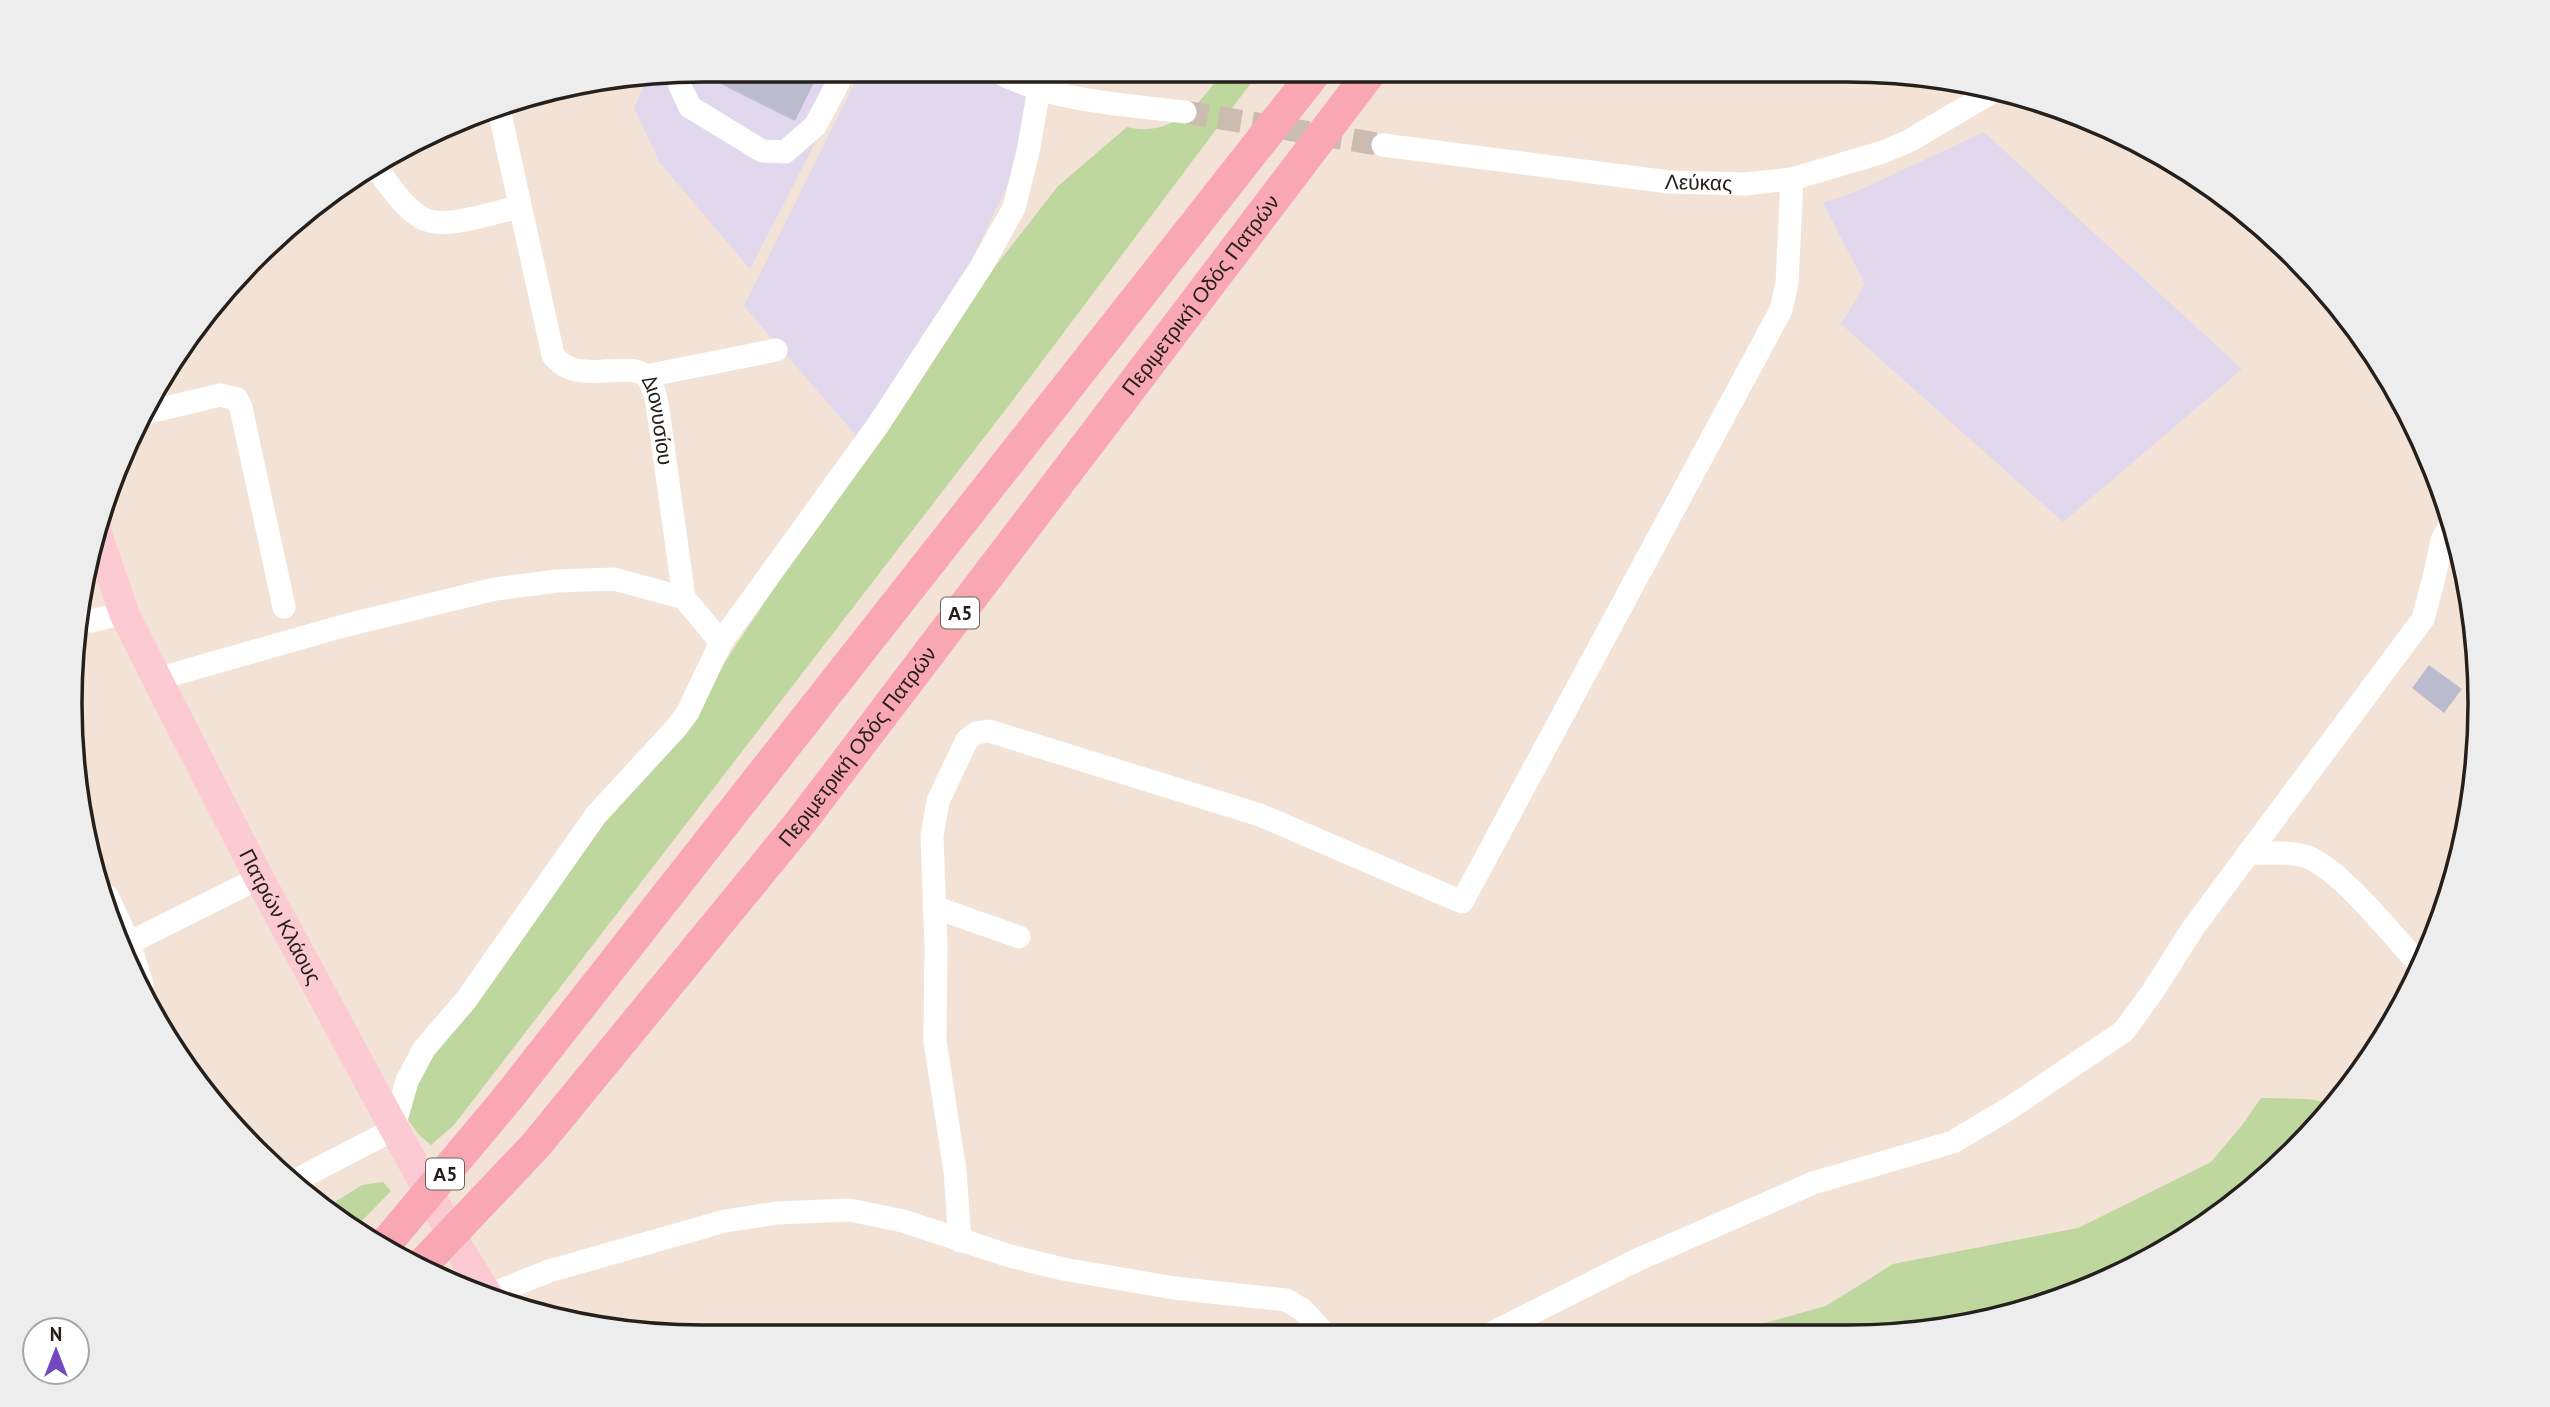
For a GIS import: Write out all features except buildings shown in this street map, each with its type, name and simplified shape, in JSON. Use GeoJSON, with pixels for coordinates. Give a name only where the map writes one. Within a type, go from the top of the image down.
{"type":"FeatureCollection","features":[{"type":"Feature","properties":{"kind":"highway","name":"Α5"},"geometry":{"type":"LineString","coordinates":[[389,1240],[507,1099],[1307,82]]}},
{"type":"Feature","properties":{"kind":"highway","name":"Περιμετρική Οδός Πατρών"},"geometry":{"type":"LineString","coordinates":[[427,1260],[536,1145],[800,823],[1363,82]]}},
{"type":"Feature","properties":{"kind":"main road","name":"Πατρών Κλάους"},"geometry":{"type":"LineString","coordinates":[[102,548],[124,613],[259,878],[460,1250],[481,1283]]}},
{"type":"Feature","properties":{"kind":"street"},"geometry":{"type":"LineString","coordinates":[[680,83],[690,107],[762,151],[785,152],[816,126],[838,82]]}},
{"type":"Feature","properties":{"kind":"street"},"geometry":{"type":"LineString","coordinates":[[1022,82],[1039,89],[1101,101],[1185,112]]}},
{"type":"Feature","properties":{"kind":"street"},"geometry":{"type":"LineString","coordinates":[[302,1177],[394,1127],[407,1081],[424,1049],[466,1000],[596,815],[688,712],[721,642],[877,425],[981,267],[1014,208],[1028,152],[1039,89]]}},
{"type":"Feature","properties":{"kind":"street","name":"Λεύκας"},"geometry":{"type":"LineString","coordinates":[[1383,145],[1669,182],[1725,185],[1792,178],[1855,162],[1909,141],[1983,97]]}},
{"type":"Feature","properties":{"kind":"street","name":"Διονυσίου"},"geometry":{"type":"LineString","coordinates":[[500,116],[549,346],[556,360],[579,371],[640,373],[646,376],[657,404],[684,598]]}},
{"type":"Feature","properties":{"kind":"street"},"geometry":{"type":"LineString","coordinates":[[380,173],[411,209],[428,221],[453,222],[519,207]]}},
{"type":"Feature","properties":{"kind":"street"},"geometry":{"type":"LineString","coordinates":[[960,1241],[955,1171],[935,1041],[936,946],[932,836],[938,801],[967,740],[976,733],[989,731],[1259,815],[1462,902],[1781,310],[1787,283],[1792,178]]}},
{"type":"Feature","properties":{"kind":"street"},"geometry":{"type":"LineString","coordinates":[[646,376],[776,350]]}},
{"type":"Feature","properties":{"kind":"street"},"geometry":{"type":"LineString","coordinates":[[156,410],[220,395],[237,399],[284,607]]}},
{"type":"Feature","properties":{"kind":"street"},"geometry":{"type":"LineString","coordinates":[[1508,1325],[1637,1260],[1801,1188],[1953,1142],[2010,1108],[2124,1031],[2193,928],[2423,619],[2445,535]]}},
{"type":"Feature","properties":{"kind":"street"},"geometry":{"type":"LineString","coordinates":[[157,679],[446,599],[516,586],[576,580],[614,579],[684,598],[721,642]]}},
{"type":"Feature","properties":{"kind":"street"},"geometry":{"type":"LineString","coordinates":[[88,620],[124,613]]}},
{"type":"Feature","properties":{"kind":"street"},"geometry":{"type":"LineString","coordinates":[[2248,853],[2311,858],[2334,874],[2413,957]]}},
{"type":"Feature","properties":{"kind":"street"},"geometry":{"type":"LineString","coordinates":[[131,942],[259,878]]}},
{"type":"Feature","properties":{"kind":"street"},"geometry":{"type":"LineString","coordinates":[[934,907],[1019,937]]}},
{"type":"Feature","properties":{"kind":"street"},"geometry":{"type":"LineString","coordinates":[[498,1290],[575,1263],[724,1220],[827,1210],[865,1212],[903,1221],[960,1241],[1063,1269],[1185,1289],[1286,1300],[1303,1310],[1317,1325]]}},
{"type":"Feature","properties":{"kind":"shaded area"},"geometry":{"type":"Polygon","coordinates":[[[704,82],[847,82],[750,269],[660,163],[634,108],[644,86],[704,82]]]}},
{"type":"Feature","properties":{"kind":"shaded area"},"geometry":{"type":"Polygon","coordinates":[[[855,82],[999,82],[1029,95],[1008,185],[951,302],[858,438],[744,306],[855,82]]]}},
{"type":"Feature","properties":{"kind":"shaded area"},"geometry":{"type":"Polygon","coordinates":[[[1984,132],[2242,369],[2063,522],[1841,324],[1865,284],[1823,203],[1860,190],[1984,132]]]}},
{"type":"Feature","properties":{"kind":"green space"},"geometry":{"type":"Polygon","coordinates":[[[1215,82],[1252,82],[1013,400],[454,1125],[431,1145],[419,1135],[404,1114],[429,1059],[591,836],[677,740],[734,648],[963,308],[1058,186],[1127,127],[1158,128],[1171,123],[1194,107],[1215,82]]]}},
{"type":"Feature","properties":{"kind":"green space"},"geometry":{"type":"Polygon","coordinates":[[[2261,1098],[2323,1102],[2256,1171],[2192,1220],[2121,1261],[2046,1292],[1968,1313],[1928,1319],[1846,1325],[1757,1325],[1826,1306],[1893,1264],[2078,1228],[2211,1162],[2261,1098]]]}},
{"type":"Feature","properties":{"kind":"green space"},"geometry":{"type":"Polygon","coordinates":[[[383,1182],[391,1191],[361,1222],[334,1203],[362,1185],[383,1182]]]}},
{"type":"Feature","properties":{"kind":"tunnel"},"geometry":{"type":"LineString","coordinates":[[1185,112],[1383,145]]}}]}
